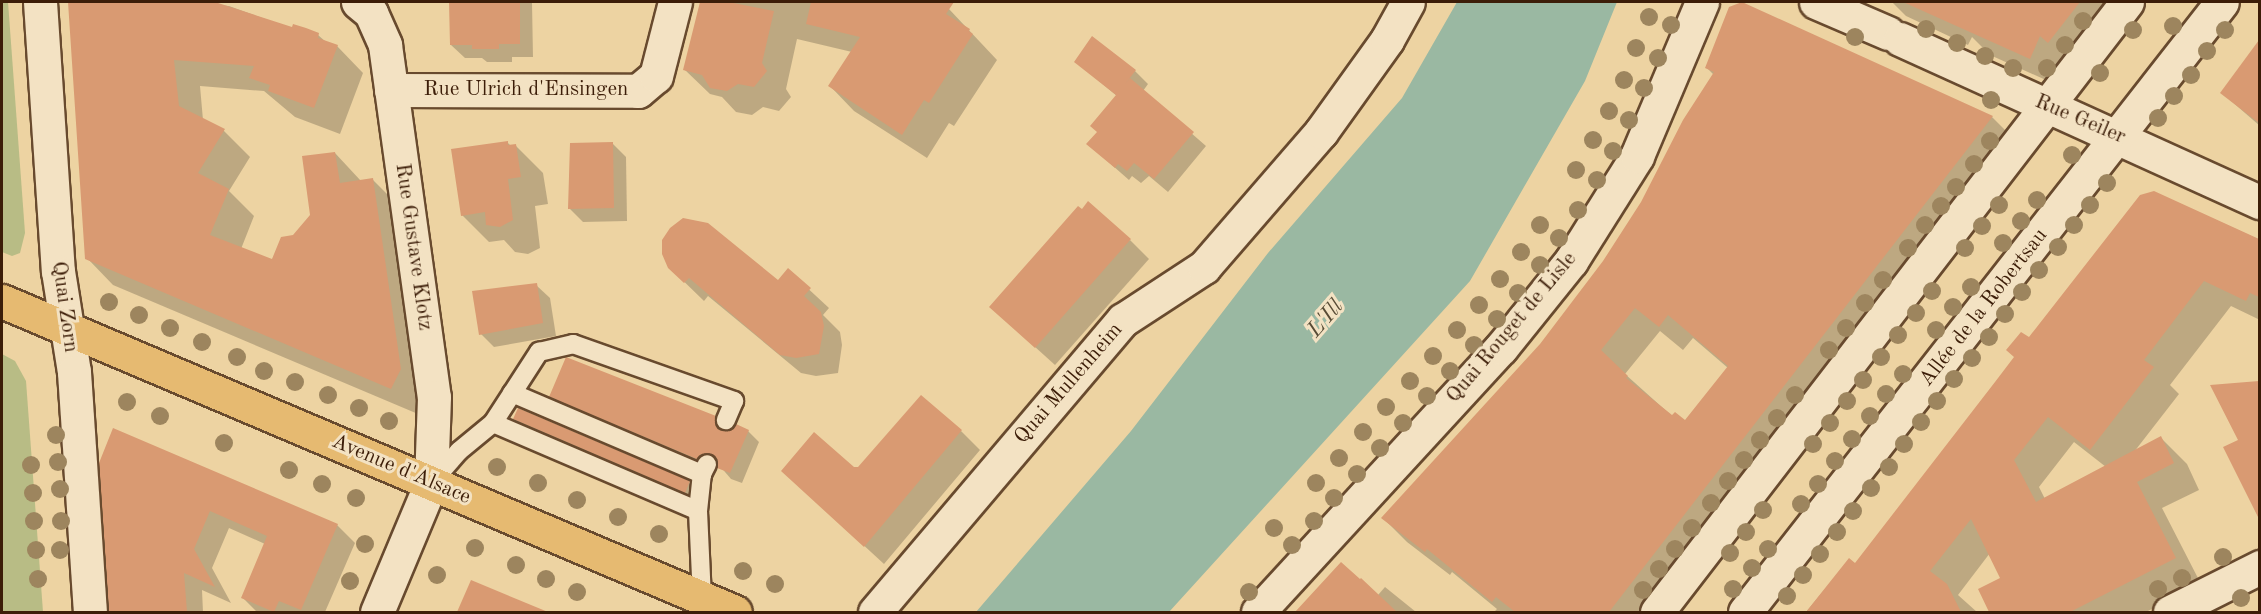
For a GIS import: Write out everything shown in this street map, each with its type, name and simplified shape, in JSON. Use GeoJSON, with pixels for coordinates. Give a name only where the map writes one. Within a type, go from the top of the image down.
{"type":"FeatureCollection","features":[{"type":"Feature","properties":{"kind":"main road","name":"Avenue d'Alsace"},"geometry":{"type":"LineString","coordinates":[[7,304],[735,612]]}},
{"type":"Feature","properties":{"kind":"street","name":"Quai Zorn"},"geometry":{"type":"LineString","coordinates":[[40,2],[58,271],[76,392],[90,612]]}},
{"type":"Feature","properties":{"kind":"street","name":"Rue Ulrich d'Ensingen"},"geometry":{"type":"LineString","coordinates":[[391,90],[638,91],[656,76],[675,2]]}},
{"type":"Feature","properties":{"kind":"street","name":"Quai Mullenheim"},"geometry":{"type":"LineString","coordinates":[[875,612],[1123,320],[1204,267],[1321,132],[1387,40],[1408,2]]}},
{"type":"Feature","properties":{"kind":"street","name":"Quai Rouget de Lisle"},"geometry":{"type":"LineString","coordinates":[[1258,612],[1501,348],[1571,261],[1637,156],[1702,2]]}},
{"type":"Feature","properties":{"kind":"street","name":"Rue Geiler"},"geometry":{"type":"LineString","coordinates":[[1816,2],[2119,136],[2259,202]]}},
{"type":"Feature","properties":{"kind":"street"},"geometry":{"type":"LineString","coordinates":[[1657,612],[2127,2]]}},
{"type":"Feature","properties":{"kind":"street","name":"Allée de la Robertsau"},"geometry":{"type":"LineString","coordinates":[[1745,612],[2222,2]]}},
{"type":"Feature","properties":{"kind":"street","name":"Rue Gustave Klotz"},"geometry":{"type":"LineString","coordinates":[[375,5],[385,45],[434,397],[431,483]]}},
{"type":"Feature","properties":{"kind":"street"},"geometry":{"type":"LineString","coordinates":[[377,612],[431,483]]}},
{"type":"Feature","properties":{"kind":"street"},"geometry":{"type":"LineString","coordinates":[[2170,612],[2259,567]]}},
{"type":"Feature","properties":{"kind":"lane"},"geometry":{"type":"LineString","coordinates":[[431,483],[459,451],[493,423],[539,352],[573,344],[734,401],[726,420]]}},
{"type":"Feature","properties":{"kind":"lane"},"geometry":{"type":"LineString","coordinates":[[512,393],[705,469],[698,511],[702,599]]}},
{"type":"Feature","properties":{"kind":"lane"},"geometry":{"type":"LineString","coordinates":[[493,423],[698,511]]}},
{"type":"Feature","properties":{"kind":"green space"},"geometry":{"type":"Polygon","coordinates":[[[2,2],[8,2],[25,233],[20,253],[12,256],[2,252],[2,2]]]}},
{"type":"Feature","properties":{"kind":"green space"},"geometry":{"type":"Polygon","coordinates":[[[2,354],[15,361],[26,381],[43,612],[3,612],[2,354]]]}},
{"type":"Feature","properties":{"kind":"water","name":"L'Ill"},"geometry":{"type":"Polygon","coordinates":[[[1457,2],[1617,2],[1585,81],[1470,281],[1169,612],[976,612],[1131,431],[1268,253],[1402,98],[1457,2]]]}},
{"type":"Feature","properties":{"kind":"building"},"geometry":{"type":"Polygon","coordinates":[[[68,2],[215,2],[292,27],[293,24],[306,28],[319,33],[318,38],[338,45],[314,108],[268,91],[270,85],[249,78],[254,66],[174,60],[179,106],[225,129],[198,173],[229,189],[210,235],[272,259],[281,237],[293,235],[310,215],[302,156],[335,152],[340,183],[373,178],[401,369],[391,389],[85,259],[68,2]]]}},
{"type":"Feature","properties":{"kind":"building"},"geometry":{"type":"Polygon","coordinates":[[[449,2],[520,2],[520,44],[499,44],[499,49],[472,49],[472,45],[450,45],[449,2]]]}},
{"type":"Feature","properties":{"kind":"building"},"geometry":{"type":"Polygon","coordinates":[[[700,2],[728,2],[774,11],[762,63],[767,71],[754,87],[738,84],[727,91],[710,88],[702,75],[683,70],[700,2]]]}},
{"type":"Feature","properties":{"kind":"building"},"geometry":{"type":"Polygon","coordinates":[[[811,2],[954,2],[946,14],[970,29],[969,31],[973,34],[929,103],[924,100],[902,135],[828,86],[860,37],[806,24],[811,2]]]}},
{"type":"Feature","properties":{"kind":"building"},"geometry":{"type":"Polygon","coordinates":[[[1742,2],[1993,116],[1609,612],[1515,612],[1496,597],[1492,602],[1427,549],[1425,552],[1381,518],[1540,344],[1603,261],[1641,202],[1683,120],[1714,72],[1705,68],[1729,7],[1742,2]],[[1635,308],[1601,350],[1628,376],[1626,378],[1672,415],[1675,412],[1685,420],[1728,366],[1668,315],[1659,327],[1635,308]]]}},
{"type":"Feature","properties":{"kind":"building"},"geometry":{"type":"Polygon","coordinates":[[[1903,2],[2080,2],[2048,43],[2040,36],[2030,59],[1903,2]]]}},
{"type":"Feature","properties":{"kind":"building"},"geometry":{"type":"Polygon","coordinates":[[[1092,36],[1136,70],[1125,84],[1130,78],[1194,132],[1154,179],[1134,163],[1127,171],[1118,164],[1115,168],[1086,144],[1097,132],[1090,126],[1116,95],[1074,62],[1092,36]]]}},
{"type":"Feature","properties":{"kind":"building"},"geometry":{"type":"Polygon","coordinates":[[[2259,40],[2259,123],[2220,93],[2259,40]]]}},
{"type":"Feature","properties":{"kind":"building"},"geometry":{"type":"Polygon","coordinates":[[[508,141],[508,145],[516,144],[521,177],[508,179],[513,220],[500,227],[486,225],[485,212],[461,216],[451,149],[508,141]]]}},
{"type":"Feature","properties":{"kind":"building"},"geometry":{"type":"Polygon","coordinates":[[[613,142],[614,208],[568,209],[570,143],[613,142]]]}},
{"type":"Feature","properties":{"kind":"building"},"geometry":{"type":"Polygon","coordinates":[[[2154,191],[2259,239],[2259,297],[2250,293],[2246,301],[2204,281],[2144,360],[2154,367],[2090,450],[2048,417],[2014,460],[2036,502],[2161,436],[2174,463],[2137,482],[2176,558],[2070,612],[1989,612],[1978,589],[2000,578],[1971,519],[1930,571],[1947,584],[1961,612],[1806,612],[1849,558],[1855,563],[1995,382],[2014,357],[2006,350],[2021,332],[2029,337],[2140,195],[2154,191]]]}},
{"type":"Feature","properties":{"kind":"building"},"geometry":{"type":"Polygon","coordinates":[[[1088,201],[1131,239],[1035,348],[989,307],[1078,206],[1082,209],[1088,201]]]}},
{"type":"Feature","properties":{"kind":"building"},"geometry":{"type":"Polygon","coordinates":[[[683,218],[708,223],[778,280],[788,268],[811,288],[804,296],[821,312],[824,326],[819,354],[796,358],[780,355],[689,278],[684,283],[668,268],[662,254],[662,240],[670,228],[683,218]]]}},
{"type":"Feature","properties":{"kind":"building"},"geometry":{"type":"Polygon","coordinates":[[[537,283],[543,323],[479,335],[472,291],[537,283]]]}},
{"type":"Feature","properties":{"kind":"building"},"geometry":{"type":"Polygon","coordinates":[[[566,357],[716,416],[717,426],[722,431],[732,429],[736,424],[749,430],[730,473],[717,468],[717,458],[711,454],[701,454],[697,459],[549,397],[566,357]]]}},
{"type":"Feature","properties":{"kind":"building"},"geometry":{"type":"Polygon","coordinates":[[[2259,381],[2259,519],[2223,447],[2238,440],[2210,385],[2259,381]]]}},
{"type":"Feature","properties":{"kind":"building"},"geometry":{"type":"Polygon","coordinates":[[[921,395],[962,430],[864,547],[781,471],[814,432],[854,467],[858,467],[921,395]]]}},
{"type":"Feature","properties":{"kind":"building"},"geometry":{"type":"Polygon","coordinates":[[[518,408],[690,481],[685,493],[513,419],[518,408]]]}},
{"type":"Feature","properties":{"kind":"building"},"geometry":{"type":"Polygon","coordinates":[[[113,428],[338,524],[301,610],[279,601],[274,612],[241,598],[267,536],[210,511],[194,549],[215,587],[184,573],[187,612],[109,612],[99,463],[113,428]]]}},
{"type":"Feature","properties":{"kind":"building"},"geometry":{"type":"Polygon","coordinates":[[[1341,562],[1361,578],[1397,612],[1295,612],[1341,562]]]}},
{"type":"Feature","properties":{"kind":"building"},"geometry":{"type":"Polygon","coordinates":[[[471,580],[548,612],[457,612],[471,580]]]}}]}
